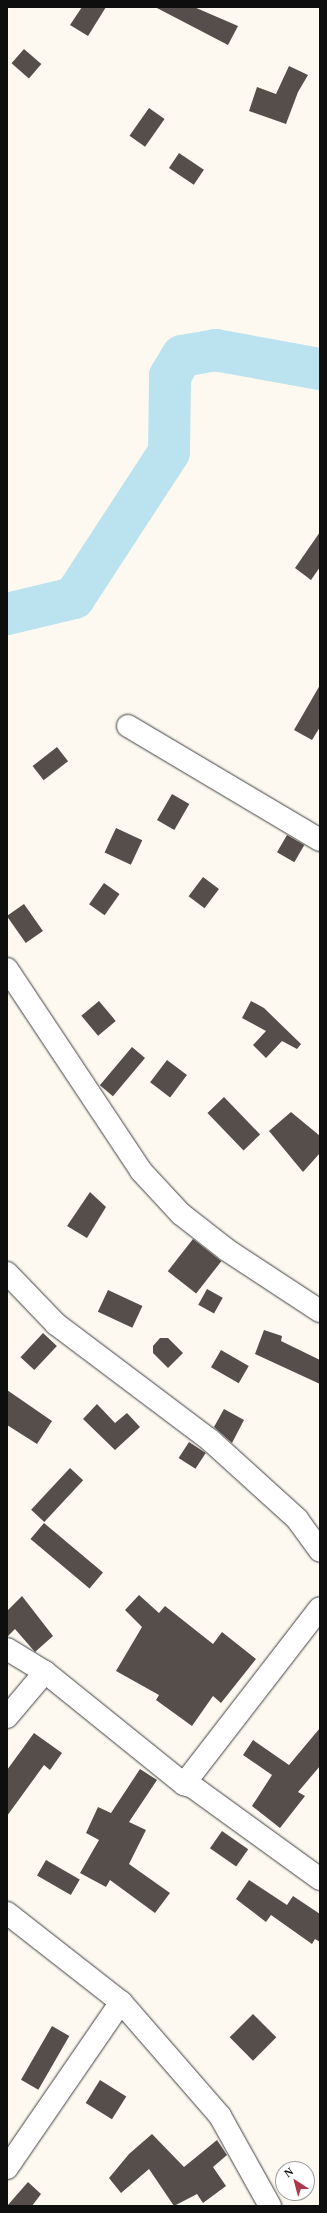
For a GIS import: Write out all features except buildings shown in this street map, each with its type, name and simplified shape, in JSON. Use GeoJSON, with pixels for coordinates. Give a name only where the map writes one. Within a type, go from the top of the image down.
{"type":"FeatureCollection","features":[{"type":"Feature","properties":{"kind":"street"},"geometry":{"type":"LineString","coordinates":[[128,726],[320,840]]}},
{"type":"Feature","properties":{"kind":"street"},"geometry":{"type":"LineString","coordinates":[[7,969],[141,1171],[181,1214],[227,1250],[320,1312]]}},
{"type":"Feature","properties":{"kind":"street"},"geometry":{"type":"LineString","coordinates":[[7,1273],[56,1324],[210,1440],[297,1520],[320,1551]]}},
{"type":"Feature","properties":{"kind":"street"},"geometry":{"type":"LineString","coordinates":[[184,1784],[320,1608]]}},
{"type":"Feature","properties":{"kind":"street"},"geometry":{"type":"LineString","coordinates":[[7,1649],[45,1672],[184,1784],[320,1878]]}},
{"type":"Feature","properties":{"kind":"street"},"geometry":{"type":"LineString","coordinates":[[7,1717],[45,1672]]}},
{"type":"Feature","properties":{"kind":"street"},"geometry":{"type":"LineString","coordinates":[[7,1913],[121,2002],[220,2116],[270,2206]]}},
{"type":"Feature","properties":{"kind":"street"},"geometry":{"type":"LineString","coordinates":[[7,2168],[121,2002]]}},
{"type":"Feature","properties":{"kind":"waterway"},"geometry":{"type":"LineString","coordinates":[[7,614],[74,598],[169,452],[170,376],[182,356],[215,350],[320,369]]}}]}
